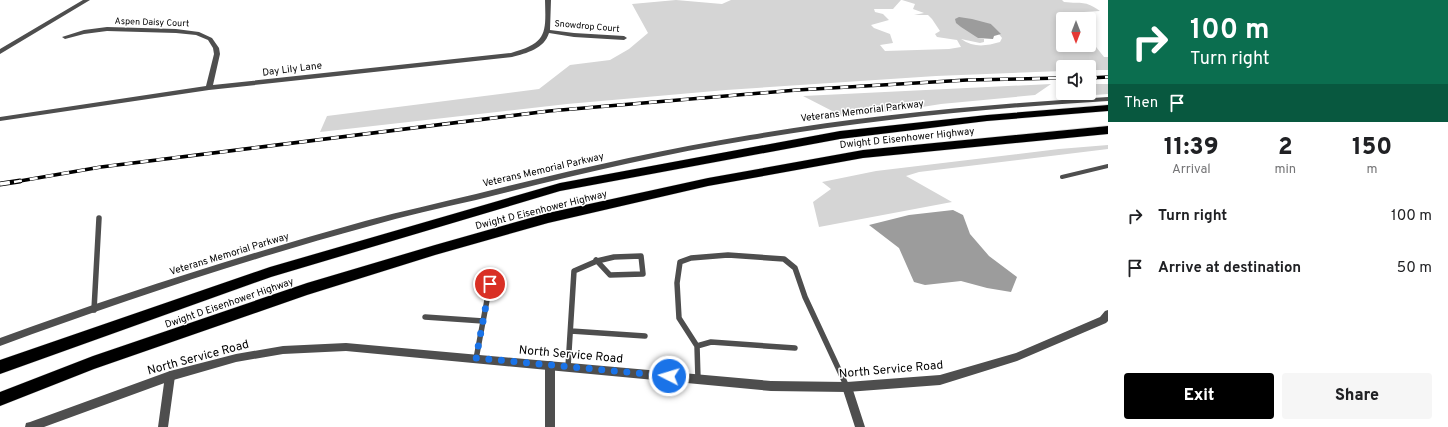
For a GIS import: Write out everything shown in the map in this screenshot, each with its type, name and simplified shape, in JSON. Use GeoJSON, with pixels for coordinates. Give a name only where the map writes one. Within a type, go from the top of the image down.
{"type":"FeatureCollection","features":[{"type":"Feature","properties":{"kind":"highway","name":"Dwight D Eisenhower Highway"},"geometry":{"type":"LineString","coordinates":[[0,366],[270,272],[560,187],[840,135],[987,118],[1108,108]]}},
{"type":"Feature","properties":{"kind":"highway","name":"Dwight D Eisenhower Highway"},"geometry":{"type":"LineString","coordinates":[[0,399],[93,363],[307,289],[435,250],[548,218],[708,182],[863,154],[1108,130]]}},
{"type":"Feature","properties":{"kind":"street"},"geometry":{"type":"LineString","coordinates":[[0,52],[87,0]]}},
{"type":"Feature","properties":{"kind":"street"},"geometry":{"type":"LineString","coordinates":[[548,0],[548,31]]}},
{"type":"Feature","properties":{"kind":"street","name":"Aspen Daisy Court"},"geometry":{"type":"LineString","coordinates":[[65,37],[84,32],[107,29],[197,33],[210,39],[216,48],[217,54],[209,88]]}},
{"type":"Feature","properties":{"kind":"street","name":"Snowdrop Court"},"geometry":{"type":"LineString","coordinates":[[548,31],[574,35],[624,38]]}},
{"type":"Feature","properties":{"kind":"street","name":"Day Lily Lane"},"geometry":{"type":"LineString","coordinates":[[0,119],[209,88],[512,55],[534,47],[546,37],[548,31]]}},
{"type":"Feature","properties":{"kind":"street","name":"Veterans Memorial Parkway"},"geometry":{"type":"LineString","coordinates":[[0,342],[177,280],[356,226],[608,165],[697,146],[848,122],[950,110],[1108,99]]}},
{"type":"Feature","properties":{"kind":"street","name":"North Service Road"},"geometry":{"type":"LineString","coordinates":[[30,427],[170,376],[236,358],[283,350],[346,347],[770,386],[847,387],[940,380],[1017,357],[1103,320],[1108,314]]}},
{"type":"Feature","properties":{"kind":"street"},"geometry":{"type":"LineString","coordinates":[[550,365],[550,427]]}},
{"type":"Feature","properties":{"kind":"street"},"geometry":{"type":"LineString","coordinates":[[163,427],[170,376]]}},
{"type":"Feature","properties":{"kind":"street"},"geometry":{"type":"LineString","coordinates":[[847,387],[860,427]]}},
{"type":"Feature","properties":{"kind":"lane"},"geometry":{"type":"LineString","coordinates":[[1062,177],[1108,166]]}},
{"type":"Feature","properties":{"kind":"lane"},"geometry":{"type":"LineString","coordinates":[[94,310],[99,218]]}},
{"type":"Feature","properties":{"kind":"lane"},"geometry":{"type":"LineString","coordinates":[[568,367],[574,271],[596,260],[614,256],[641,256],[643,274],[610,275],[596,260]]}},
{"type":"Feature","properties":{"kind":"lane"},"geometry":{"type":"LineString","coordinates":[[698,379],[697,346],[679,318],[677,283],[680,262],[691,258],[728,256],[784,259],[795,268],[805,297],[847,387]]}},
{"type":"Feature","properties":{"kind":"lane"},"geometry":{"type":"LineString","coordinates":[[476,358],[490,284]]}},
{"type":"Feature","properties":{"kind":"lane"},"geometry":{"type":"LineString","coordinates":[[425,317],[483,321]]}},
{"type":"Feature","properties":{"kind":"lane"},"geometry":{"type":"LineString","coordinates":[[571,331],[645,336]]}},
{"type":"Feature","properties":{"kind":"lane"},"geometry":{"type":"LineString","coordinates":[[697,346],[711,342],[795,348]]}},
{"type":"Feature","properties":{"kind":"shaded area"},"geometry":{"type":"Polygon","coordinates":[[[676,0],[722,4],[731,0],[901,0],[893,9],[874,9],[875,12],[883,14],[889,20],[871,25],[874,28],[890,34],[893,43],[880,45],[885,51],[949,49],[961,47],[957,40],[937,37],[935,34],[940,31],[932,19],[928,15],[914,15],[924,13],[913,9],[915,4],[902,0],[1062,0],[1064,2],[1087,4],[1100,11],[1056,12],[1056,52],[1096,52],[1096,47],[1104,57],[1108,57],[1108,70],[1096,70],[1096,60],[1056,60],[1056,71],[936,76],[726,90],[567,104],[320,132],[327,116],[539,89],[570,65],[610,60],[629,49],[648,33],[632,4],[676,0]],[[991,24],[976,35],[978,38],[984,39],[984,42],[980,43],[961,39],[975,45],[1000,42],[1002,38],[991,24]]]}},
{"type":"Feature","properties":{"kind":"shaded area"},"geometry":{"type":"Polygon","coordinates":[[[959,17],[991,24],[1001,34],[994,36],[993,39],[978,38],[956,23],[955,19],[959,17]]]}},
{"type":"Feature","properties":{"kind":"shaded area"},"geometry":{"type":"Polygon","coordinates":[[[1051,84],[1035,95],[941,104],[903,110],[842,116],[803,96],[1051,84]]]}},
{"type":"Feature","properties":{"kind":"shaded area"},"geometry":{"type":"Polygon","coordinates":[[[1096,84],[1108,84],[1108,94],[1096,95],[1096,84]]]}},
{"type":"Feature","properties":{"kind":"shaded area"},"geometry":{"type":"Polygon","coordinates":[[[1108,145],[1108,149],[919,172],[906,176],[952,202],[819,227],[813,202],[831,189],[822,182],[876,171],[1059,149],[1108,145]]]}},
{"type":"Feature","properties":{"kind":"shaded area"},"geometry":{"type":"Polygon","coordinates":[[[953,210],[963,215],[970,234],[989,256],[1017,277],[1011,292],[987,288],[961,281],[925,285],[914,282],[899,248],[869,225],[909,215],[953,210]]]}},
{"type":"Feature","properties":{"kind":"railway"},"geometry":{"type":"LineString","coordinates":[[1096,78],[1108,77]]}},
{"type":"Feature","properties":{"kind":"railway"},"geometry":{"type":"LineString","coordinates":[[18,181],[101,167],[549,111],[797,90],[967,80],[1056,78]]}},
{"type":"Feature","properties":{"kind":"railway"},"geometry":{"type":"LineString","coordinates":[[0,184],[18,181]]}},
{"type":"Feature","properties":{"kind":"railway"},"geometry":{"type":"LineString","coordinates":[[14,182],[18,181]]}},
{"type":"Feature","properties":{"kind":"route"},"geometry":{"type":"LineString","coordinates":[[490,284],[476,358],[669,376]]}}]}
